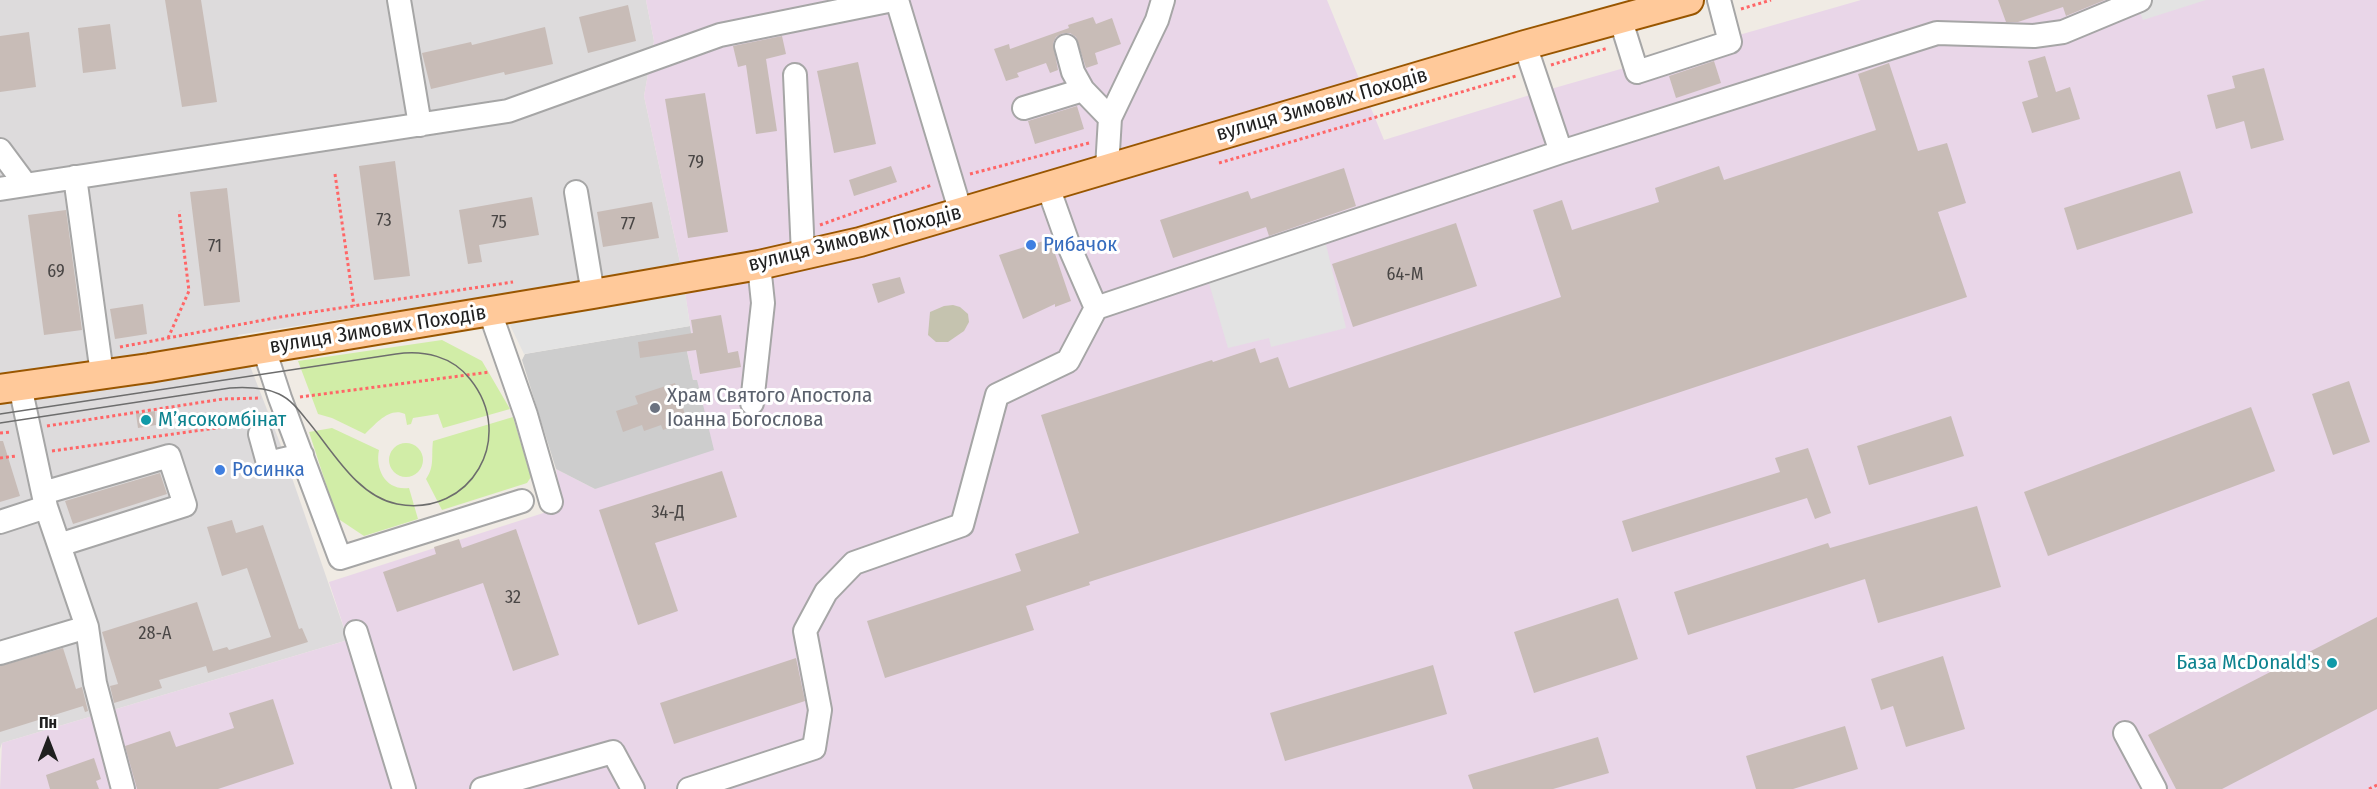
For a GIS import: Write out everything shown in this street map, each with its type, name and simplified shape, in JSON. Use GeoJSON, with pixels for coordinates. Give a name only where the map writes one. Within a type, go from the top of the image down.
{"type":"FeatureCollection","features":[{"type":"Feature","properties":{"kind":"main road","name":"вулиця Зимових Походів"},"geometry":{"type":"LineString","coordinates":[[10,387],[101,363],[264,349],[759,265],[803,244],[860,242],[1107,168],[1624,31],[1689,0]]}},
{"type":"Feature","properties":{"kind":"lane"},"geometry":{"type":"LineString","coordinates":[[399,0],[420,125]]}},
{"type":"Feature","properties":{"kind":"lane"},"geometry":{"type":"LineString","coordinates":[[0,189],[508,111],[720,35],[892,0]]}},
{"type":"Feature","properties":{"kind":"lane"},"geometry":{"type":"LineString","coordinates":[[897,0],[961,213]]}},
{"type":"Feature","properties":{"kind":"lane"},"geometry":{"type":"LineString","coordinates":[[1107,168],[1109,128],[1157,20],[1163,0]]}},
{"type":"Feature","properties":{"kind":"lane"},"geometry":{"type":"LineString","coordinates":[[689,789],[814,748],[820,710],[805,631],[826,592],[854,563],[963,525],[997,395],[1068,361],[1096,308],[1561,152],[1937,33],[2034,36],[2064,32],[2140,0]]}},
{"type":"Feature","properties":{"kind":"lane"},"geometry":{"type":"LineString","coordinates":[[1624,31],[1637,72],[1730,42],[1722,7]]}},
{"type":"Feature","properties":{"kind":"lane"},"geometry":{"type":"LineString","coordinates":[[1066,46],[1073,72],[1109,128]]}},
{"type":"Feature","properties":{"kind":"lane"},"geometry":{"type":"LineString","coordinates":[[1529,58],[1561,152]]}},
{"type":"Feature","properties":{"kind":"lane"},"geometry":{"type":"LineString","coordinates":[[795,75],[803,244]]}},
{"type":"Feature","properties":{"kind":"lane"},"geometry":{"type":"LineString","coordinates":[[1023,108],[1083,90]]}},
{"type":"Feature","properties":{"kind":"lane"},"geometry":{"type":"LineString","coordinates":[[0,150],[26,185]]}},
{"type":"Feature","properties":{"kind":"lane"},"geometry":{"type":"LineString","coordinates":[[75,177],[101,363]]}},
{"type":"Feature","properties":{"kind":"lane"},"geometry":{"type":"LineString","coordinates":[[1048,187],[1069,246],[1096,308]]}},
{"type":"Feature","properties":{"kind":"lane"},"geometry":{"type":"LineString","coordinates":[[576,192],[593,294]]}},
{"type":"Feature","properties":{"kind":"lane"},"geometry":{"type":"LineString","coordinates":[[752,403],[763,303],[759,265]]}},
{"type":"Feature","properties":{"kind":"lane"},"geometry":{"type":"LineString","coordinates":[[490,312],[526,415],[551,502]]}},
{"type":"Feature","properties":{"kind":"lane"},"geometry":{"type":"LineString","coordinates":[[264,349],[340,558],[522,501]]}},
{"type":"Feature","properties":{"kind":"lane"},"geometry":{"type":"LineString","coordinates":[[10,387],[29,429],[45,500],[87,627],[95,683],[123,789]]}},
{"type":"Feature","properties":{"kind":"lane"},"geometry":{"type":"LineString","coordinates":[[260,434],[268,463],[302,455]]}},
{"type":"Feature","properties":{"kind":"lane"},"geometry":{"type":"LineString","coordinates":[[0,522],[45,500],[169,456],[185,505],[59,545]]}},
{"type":"Feature","properties":{"kind":"lane"},"geometry":{"type":"LineString","coordinates":[[0,653],[87,627]]}},
{"type":"Feature","properties":{"kind":"lane"},"geometry":{"type":"LineString","coordinates":[[356,632],[404,789]]}},
{"type":"Feature","properties":{"kind":"lane"},"geometry":{"type":"LineString","coordinates":[[2125,733],[2155,789]]}},
{"type":"Feature","properties":{"kind":"lane"},"geometry":{"type":"LineString","coordinates":[[482,789],[613,752],[633,789]]}},
{"type":"Feature","properties":{"kind":"path"},"geometry":{"type":"LineString","coordinates":[[1722,7],[1771,0]]}},
{"type":"Feature","properties":{"kind":"path"},"geometry":{"type":"LineString","coordinates":[[1219,163],[1529,58],[1624,31]]}},
{"type":"Feature","properties":{"kind":"path"},"geometry":{"type":"LineString","coordinates":[[803,244],[903,194],[1109,128]]}},
{"type":"Feature","properties":{"kind":"path"},"geometry":{"type":"LineString","coordinates":[[335,174],[354,306]]}},
{"type":"Feature","properties":{"kind":"path"},"geometry":{"type":"LineString","coordinates":[[168,338],[189,291],[179,210]]}},
{"type":"Feature","properties":{"kind":"path"},"geometry":{"type":"LineString","coordinates":[[101,363],[168,338],[354,306],[518,282]]}},
{"type":"Feature","properties":{"kind":"path"},"geometry":{"type":"LineString","coordinates":[[0,434],[223,399],[280,398],[468,376],[509,368]]}},
{"type":"Feature","properties":{"kind":"path"},"geometry":{"type":"LineString","coordinates":[[0,458],[257,423],[260,434]]}},
{"type":"Feature","properties":{"kind":"path"},"geometry":{"type":"LineString","coordinates":[[2369,789],[2377,785]]}},
{"type":"Feature","properties":{"kind":"shaded area"},"geometry":{"type":"Polygon","coordinates":[[[0,0],[646,0],[654,41],[644,96],[681,267],[238,335],[280,443],[348,640],[2,743],[0,749],[0,0]]]}},
{"type":"Feature","properties":{"kind":"shaded area"},"geometry":{"type":"Polygon","coordinates":[[[646,0],[1327,0],[1384,140],[1530,95],[1861,0],[2377,0],[2377,789],[0,789],[2,743],[348,640],[329,582],[562,507],[556,469],[595,489],[697,380],[693,380],[686,346],[693,344],[681,267],[644,96],[654,41],[646,0]]]}},
{"type":"Feature","properties":{"kind":"shaded area"},"geometry":{"type":"Polygon","coordinates":[[[2135,0],[2206,0],[2143,20],[2135,0]]]}},
{"type":"Feature","properties":{"kind":"shaded area"},"geometry":{"type":"Polygon","coordinates":[[[1324,236],[1346,328],[1271,347],[1269,338],[1228,348],[1206,273],[1324,236]]]}},
{"type":"Feature","properties":{"kind":"shaded area"},"geometry":{"type":"Polygon","coordinates":[[[685,291],[690,326],[524,354],[508,321],[685,291]]]}},
{"type":"Feature","properties":{"kind":"shaded area"},"geometry":{"type":"Polygon","coordinates":[[[953,305],[960,307],[968,314],[969,322],[964,331],[948,342],[936,342],[928,335],[930,312],[953,305]]]}},
{"type":"Feature","properties":{"kind":"shaded area"},"geometry":{"type":"Polygon","coordinates":[[[690,326],[693,345],[686,347],[693,380],[697,380],[714,450],[595,489],[556,469],[522,360],[525,354],[690,326]]]}},
{"type":"Feature","properties":{"kind":"green space"},"geometry":{"type":"Polygon","coordinates":[[[442,340],[482,361],[510,409],[443,428],[438,414],[413,418],[411,424],[407,425],[405,414],[399,412],[383,418],[365,434],[332,418],[318,414],[298,361],[442,340]]]}},
{"type":"Feature","properties":{"kind":"green space"},"geometry":{"type":"Polygon","coordinates":[[[513,417],[531,477],[527,483],[442,510],[426,479],[432,465],[433,441],[513,417]]]}},
{"type":"Feature","properties":{"kind":"green space"},"geometry":{"type":"Polygon","coordinates":[[[332,428],[379,450],[379,465],[384,478],[394,486],[409,488],[418,519],[364,536],[337,518],[309,432],[332,428]]]}},
{"type":"Feature","properties":{"kind":"green space"},"geometry":{"type":"Polygon","coordinates":[[[406,443],[418,448],[423,460],[418,472],[406,477],[394,472],[389,460],[394,448],[406,443]]]}},
{"type":"Feature","properties":{"kind":"building"},"geometry":{"type":"Polygon","coordinates":[[[165,0],[201,0],[217,102],[182,107],[165,0]]]}},
{"type":"Feature","properties":{"kind":"building"},"geometry":{"type":"Polygon","coordinates":[[[1998,0],[2105,0],[2066,16],[2063,7],[2018,22],[2006,22],[1998,0]]]}},
{"type":"Feature","properties":{"kind":"building"},"geometry":{"type":"Polygon","coordinates":[[[628,5],[636,41],[588,53],[579,17],[628,5]]]}},
{"type":"Feature","properties":{"kind":"building"},"geometry":{"type":"Polygon","coordinates":[[[1093,17],[1096,24],[1112,18],[1121,44],[1095,53],[1098,64],[1086,68],[1076,37],[1070,33],[1063,33],[1056,37],[1053,43],[1058,70],[1050,73],[1046,63],[1017,73],[1019,77],[1006,81],[994,49],[1009,44],[1010,49],[1093,17]]]}},
{"type":"Feature","properties":{"kind":"building"},"geometry":{"type":"Polygon","coordinates":[[[110,24],[116,69],[83,73],[78,28],[110,24]]]}},
{"type":"Feature","properties":{"kind":"building"},"geometry":{"type":"Polygon","coordinates":[[[545,27],[553,64],[505,75],[504,72],[431,89],[422,53],[471,42],[472,45],[545,27]]]}},
{"type":"Feature","properties":{"kind":"building"},"geometry":{"type":"Polygon","coordinates":[[[29,32],[36,87],[0,92],[0,36],[29,32]]]}},
{"type":"Feature","properties":{"kind":"building"},"geometry":{"type":"Polygon","coordinates":[[[782,36],[786,54],[766,59],[777,131],[756,134],[746,65],[738,67],[733,46],[782,36]]]}},
{"type":"Feature","properties":{"kind":"building"},"geometry":{"type":"Polygon","coordinates":[[[2045,56],[2056,92],[2070,87],[2080,119],[2032,133],[2022,102],[2038,97],[2028,61],[2045,56]]]}},
{"type":"Feature","properties":{"kind":"building"},"geometry":{"type":"Polygon","coordinates":[[[1714,61],[1721,83],[1676,98],[1669,76],[1714,61]]]}},
{"type":"Feature","properties":{"kind":"building"},"geometry":{"type":"Polygon","coordinates":[[[858,62],[876,144],[834,153],[817,71],[858,62]]]}},
{"type":"Feature","properties":{"kind":"building"},"geometry":{"type":"Polygon","coordinates":[[[1889,63],[1918,151],[1947,143],[1966,203],[1938,212],[1967,297],[1602,418],[1089,582],[1090,585],[1026,606],[1034,630],[885,678],[867,621],[1021,571],[1015,554],[1079,533],[1041,415],[1255,348],[1260,363],[1278,357],[1289,388],[1561,297],[1533,210],[1562,200],[1572,230],[1659,202],[1655,188],[1719,166],[1724,180],[1876,130],[1858,74],[1889,63]]]}},
{"type":"Feature","properties":{"kind":"building"},"geometry":{"type":"Polygon","coordinates":[[[2264,68],[2284,140],[2251,149],[2244,121],[2216,129],[2207,95],[2235,88],[2232,76],[2264,68]]]}},
{"type":"Feature","properties":{"kind":"building"},"geometry":{"type":"Polygon","coordinates":[[[705,93],[728,232],[688,238],[665,99],[705,93]]]}},
{"type":"Feature","properties":{"kind":"building"},"geometry":{"type":"Polygon","coordinates":[[[1077,106],[1084,129],[1035,144],[1028,121],[1077,106]]]}},
{"type":"Feature","properties":{"kind":"building"},"geometry":{"type":"Polygon","coordinates":[[[395,161],[410,276],[374,280],[359,166],[395,161]]]}},
{"type":"Feature","properties":{"kind":"building"},"geometry":{"type":"Polygon","coordinates":[[[891,166],[897,182],[854,196],[849,180],[891,166]]]}},
{"type":"Feature","properties":{"kind":"building"},"geometry":{"type":"Polygon","coordinates":[[[1344,168],[1356,206],[1269,236],[1266,227],[1173,258],[1160,220],[1248,191],[1251,199],[1344,168]]]}},
{"type":"Feature","properties":{"kind":"building"},"geometry":{"type":"Polygon","coordinates":[[[2180,171],[2193,213],[2077,250],[2064,208],[2180,171]]]}},
{"type":"Feature","properties":{"kind":"building"},"geometry":{"type":"Polygon","coordinates":[[[227,188],[240,302],[204,306],[190,192],[227,188]]]}},
{"type":"Feature","properties":{"kind":"building"},"geometry":{"type":"Polygon","coordinates":[[[532,197],[539,235],[479,245],[482,262],[468,264],[459,210],[532,197]]]}},
{"type":"Feature","properties":{"kind":"building"},"geometry":{"type":"Polygon","coordinates":[[[652,202],[659,238],[603,247],[597,212],[652,202]]]}},
{"type":"Feature","properties":{"kind":"building"},"geometry":{"type":"Polygon","coordinates":[[[66,210],[82,330],[44,335],[28,215],[66,210]]]}},
{"type":"Feature","properties":{"kind":"building"},"geometry":{"type":"Polygon","coordinates":[[[1456,223],[1477,286],[1353,327],[1332,264],[1456,223]]]}},
{"type":"Feature","properties":{"kind":"building"},"geometry":{"type":"Polygon","coordinates":[[[1050,239],[1071,301],[1055,307],[1055,304],[1023,319],[999,255],[1050,239]]]}},
{"type":"Feature","properties":{"kind":"building"},"geometry":{"type":"Polygon","coordinates":[[[900,277],[905,293],[878,303],[872,284],[900,277]]]}},
{"type":"Feature","properties":{"kind":"building"},"geometry":{"type":"Polygon","coordinates":[[[143,304],[147,334],[115,339],[110,309],[143,304]]]}},
{"type":"Feature","properties":{"kind":"building"},"geometry":{"type":"Polygon","coordinates":[[[721,315],[728,353],[738,351],[741,367],[700,374],[696,350],[640,358],[638,342],[693,333],[691,320],[721,315]]]}},
{"type":"Feature","properties":{"kind":"building"},"geometry":{"type":"Polygon","coordinates":[[[2349,381],[2370,442],[2333,455],[2312,394],[2349,381]]]}},
{"type":"Feature","properties":{"kind":"building","name":"Храм Святого Апостола Іоанна Богослова"},"geometry":{"type":"Polygon","coordinates":[[[675,383],[687,421],[663,430],[661,425],[644,431],[642,425],[623,432],[616,411],[638,404],[635,396],[675,383]]]}},
{"type":"Feature","properties":{"kind":"building"},"geometry":{"type":"Polygon","coordinates":[[[2251,407],[2275,471],[2048,556],[2024,492],[2251,407]]]}},
{"type":"Feature","properties":{"kind":"building","name":"М’ясокомбінат"},"geometry":{"type":"Polygon","coordinates":[[[155,411],[156,425],[138,428],[136,414],[155,411]]]}},
{"type":"Feature","properties":{"kind":"building"},"geometry":{"type":"Polygon","coordinates":[[[1951,416],[1964,456],[1869,485],[1857,446],[1951,416]]]}},
{"type":"Feature","properties":{"kind":"building"},"geometry":{"type":"Polygon","coordinates":[[[0,441],[3,441],[20,496],[0,502],[0,441]]]}},
{"type":"Feature","properties":{"kind":"building"},"geometry":{"type":"Polygon","coordinates":[[[1808,448],[1831,513],[1815,519],[1807,498],[1632,552],[1622,521],[1780,472],[1775,458],[1808,448]]]}},
{"type":"Feature","properties":{"kind":"building"},"geometry":{"type":"Polygon","coordinates":[[[722,471],[737,517],[655,543],[678,611],[638,625],[599,510],[722,471]]]}},
{"type":"Feature","properties":{"kind":"building"},"geometry":{"type":"Polygon","coordinates":[[[160,473],[167,494],[73,524],[65,501],[160,473]]]}},
{"type":"Feature","properties":{"kind":"building"},"geometry":{"type":"Polygon","coordinates":[[[1977,506],[2001,587],[1878,623],[1865,579],[1688,635],[1674,592],[1828,543],[1830,548],[1977,506]]]}},
{"type":"Feature","properties":{"kind":"building"},"geometry":{"type":"Polygon","coordinates":[[[232,520],[236,533],[263,525],[299,629],[302,628],[308,642],[208,673],[206,666],[159,680],[162,688],[114,703],[110,686],[118,684],[102,632],[197,602],[213,651],[227,647],[229,650],[271,637],[247,568],[222,576],[207,527],[232,520]]]}},
{"type":"Feature","properties":{"kind":"building"},"geometry":{"type":"Polygon","coordinates":[[[516,529],[559,655],[513,671],[483,583],[397,612],[383,572],[436,554],[434,547],[459,539],[462,548],[516,529]]]}},
{"type":"Feature","properties":{"kind":"building"},"geometry":{"type":"Polygon","coordinates":[[[1618,598],[1638,659],[1534,693],[1514,632],[1618,598]]]}},
{"type":"Feature","properties":{"kind":"building","name":"База McDonald's"},"geometry":{"type":"Polygon","coordinates":[[[2377,617],[2377,709],[2222,789],[2176,789],[2148,735],[2377,617]]]}},
{"type":"Feature","properties":{"kind":"building"},"geometry":{"type":"Polygon","coordinates":[[[63,648],[76,689],[82,687],[88,711],[85,712],[83,706],[0,732],[0,666],[63,648]]]}},
{"type":"Feature","properties":{"kind":"building"},"geometry":{"type":"Polygon","coordinates":[[[1943,656],[1965,729],[1906,747],[1893,706],[1881,710],[1871,679],[1943,656]]]}},
{"type":"Feature","properties":{"kind":"building"},"geometry":{"type":"Polygon","coordinates":[[[796,658],[805,701],[674,744],[660,703],[796,658]]]}},
{"type":"Feature","properties":{"kind":"building"},"geometry":{"type":"Polygon","coordinates":[[[1433,665],[1447,714],[1285,761],[1270,713],[1433,665]]]}},
{"type":"Feature","properties":{"kind":"building"},"geometry":{"type":"Polygon","coordinates":[[[273,699],[294,764],[218,789],[137,789],[125,746],[170,731],[176,747],[234,728],[229,713],[273,699]]]}},
{"type":"Feature","properties":{"kind":"building"},"geometry":{"type":"Polygon","coordinates":[[[1845,726],[1858,769],[1793,789],[1756,789],[1746,756],[1845,726]]]}},
{"type":"Feature","properties":{"kind":"building"},"geometry":{"type":"Polygon","coordinates":[[[1598,737],[1609,773],[1553,789],[1473,789],[1468,775],[1598,737]]]}},
{"type":"Feature","properties":{"kind":"building"},"geometry":{"type":"Polygon","coordinates":[[[94,758],[101,779],[96,781],[99,789],[50,789],[46,775],[94,758]]]}},
{"type":"Feature","properties":{"kind":"tram line"},"geometry":{"type":"LineString","coordinates":[[0,414],[396,354],[417,353],[437,356],[463,371],[483,402],[489,425],[487,448],[479,469],[465,486],[446,499],[423,505],[397,504],[369,491],[346,469],[294,405],[279,394],[261,389],[230,388],[0,423]]}},
{"type":"Feature","properties":{"kind":"place","name":"Рибачок"},"geometry":{"type":"Point","coordinates":[1031,245]}},
{"type":"Feature","properties":{"kind":"place","name":"Храм Святого Апостола Іоанна Богослова"},"geometry":{"type":"Point","coordinates":[655,408]}},
{"type":"Feature","properties":{"kind":"place","name":"М’ясокомбінат"},"geometry":{"type":"Point","coordinates":[146,420]}},
{"type":"Feature","properties":{"kind":"place","name":"Росинка"},"geometry":{"type":"Point","coordinates":[220,470]}},
{"type":"Feature","properties":{"kind":"place","name":"База McDonald's"},"geometry":{"type":"Point","coordinates":[2332,663]}}]}
